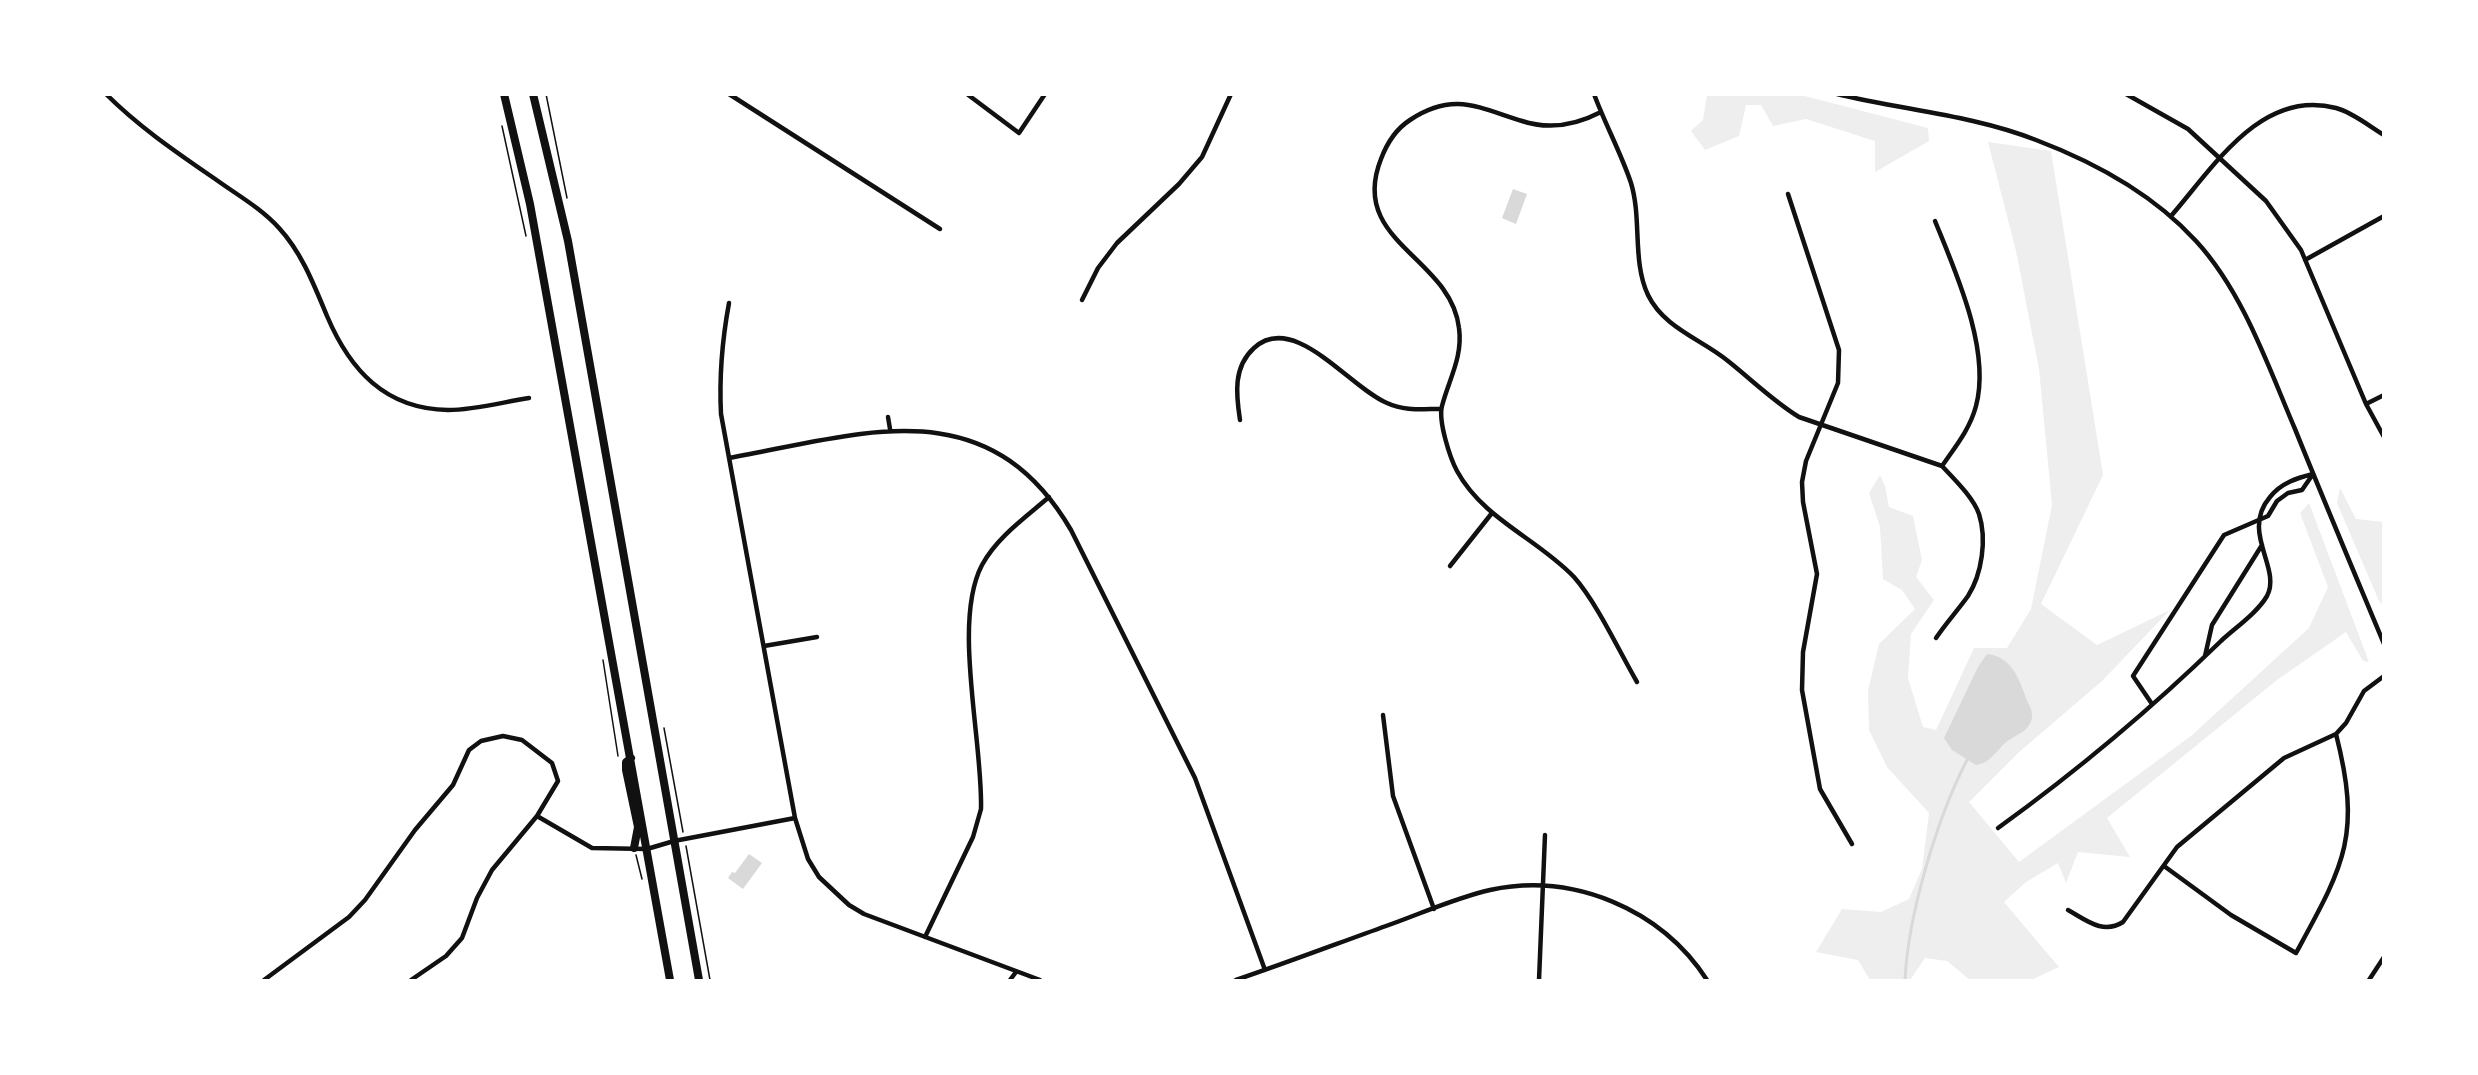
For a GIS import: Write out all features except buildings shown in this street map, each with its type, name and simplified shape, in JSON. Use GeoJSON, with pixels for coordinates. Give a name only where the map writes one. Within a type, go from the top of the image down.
{"type":"FeatureCollection","features":[{"type":"Feature","properties":{"kind":"highway"},"geometry":{"type":"LineString","coordinates":[[504,94],[530,204],[670,981]]}},
{"type":"Feature","properties":{"kind":"highway"},"geometry":{"type":"LineString","coordinates":[[532,94],[568,241],[699,981]]}},
{"type":"Feature","properties":{"kind":"highway"},"geometry":{"type":"LineString","coordinates":[[631,758],[626,762],[626,770],[638,827],[634,848]]}},
{"type":"Feature","properties":{"kind":"street"},"geometry":{"type":"LineString","coordinates":[[106,94],[155,138],[257,208],[279,227],[305,265],[344,352],[360,372],[377,387],[411,404],[449,410],[529,398]]}},
{"type":"Feature","properties":{"kind":"street"},"geometry":{"type":"LineString","coordinates":[[729,94],[940,229]]}},
{"type":"Feature","properties":{"kind":"street"},"geometry":{"type":"LineString","coordinates":[[967,94],[1019,133],[1045,94]]}},
{"type":"Feature","properties":{"kind":"street"},"geometry":{"type":"LineString","coordinates":[[1082,300],[1098,267],[1117,243],[1179,184],[1202,157],[1231,94]]}},
{"type":"Feature","properties":{"kind":"street"},"geometry":{"type":"LineString","coordinates":[[1594,94],[1631,183],[1637,216],[1642,276],[1655,306],[1671,324],[1726,359],[1779,404],[1821,426],[1942,466],[1978,513],[1983,540],[1978,573],[1967,597],[1936,638]]}},
{"type":"Feature","properties":{"kind":"street"},"geometry":{"type":"LineString","coordinates":[[1837,94],[1868,102],[1984,123],[2079,158],[2118,180],[2170,216],[2197,242],[2222,275],[2249,324],[2384,644]]}},
{"type":"Feature","properties":{"kind":"street"},"geometry":{"type":"LineString","coordinates":[[1867,94],[1868,102]]}},
{"type":"Feature","properties":{"kind":"street"},"geometry":{"type":"LineString","coordinates":[[2126,94],[2188,129],[2266,201],[2305,260],[2366,404],[2384,437]]}},
{"type":"Feature","properties":{"kind":"street"},"geometry":{"type":"LineString","coordinates":[[2170,216],[2257,121],[2277,110],[2313,104],[2338,108],[2384,135]]}},
{"type":"Feature","properties":{"kind":"street"},"geometry":{"type":"LineString","coordinates":[[1601,112],[1574,123],[1546,126],[1523,122],[1481,106],[1448,105],[1410,120],[1396,132],[1385,148],[1375,179],[1375,199],[1391,236],[1447,290],[1456,309],[1460,345],[1441,409],[1444,433],[1457,471],[1492,513],[1557,561],[1576,580],[1637,682]]}},
{"type":"Feature","properties":{"kind":"street"},"geometry":{"type":"LineString","coordinates":[[1788,194],[1839,350],[1838,383],[1806,461],[1802,482],[1803,502],[1815,552],[1816,574],[1803,652],[1802,690],[1820,789],[1852,844]]}},
{"type":"Feature","properties":{"kind":"street"},"geometry":{"type":"LineString","coordinates":[[2305,260],[2384,216]]}},
{"type":"Feature","properties":{"kind":"street"},"geometry":{"type":"LineString","coordinates":[[1935,221],[1971,325],[1980,385],[1975,408],[1963,436],[1942,466]]}},
{"type":"Feature","properties":{"kind":"street"},"geometry":{"type":"LineString","coordinates":[[729,303],[721,344],[719,379],[721,414],[795,818],[808,859],[834,893],[864,914],[1040,981]]}},
{"type":"Feature","properties":{"kind":"street"},"geometry":{"type":"LineString","coordinates":[[1240,420],[1237,397],[1241,364],[1259,344],[1270,339],[1286,338],[1300,342],[1364,391],[1386,403],[1406,409],[1441,409]]}},
{"type":"Feature","properties":{"kind":"street"},"geometry":{"type":"LineString","coordinates":[[2366,404],[2384,394]]}},
{"type":"Feature","properties":{"kind":"street"},"geometry":{"type":"LineString","coordinates":[[888,417],[890,429]]}},
{"type":"Feature","properties":{"kind":"street"},"geometry":{"type":"LineString","coordinates":[[729,458],[890,429],[936,431],[980,444],[1019,467],[1049,497],[1071,530],[1195,778],[1265,970]]}},
{"type":"Feature","properties":{"kind":"street"},"geometry":{"type":"LineString","coordinates":[[1998,828],[2089,760],[2205,656],[2267,595],[2269,584],[2258,521],[2260,508],[2274,492],[2298,477],[2313,474]]}},
{"type":"Feature","properties":{"kind":"street"},"geometry":{"type":"LineString","coordinates":[[2152,704],[2133,676],[2224,535],[2268,516],[2277,501],[2288,493],[2302,490],[2313,474]]}},
{"type":"Feature","properties":{"kind":"street"},"geometry":{"type":"LineString","coordinates":[[925,937],[973,837],[981,809],[982,788],[969,624],[973,588],[982,565],[996,544],[1049,497]]}},
{"type":"Feature","properties":{"kind":"street"},"geometry":{"type":"LineString","coordinates":[[1450,566],[1492,513]]}},
{"type":"Feature","properties":{"kind":"street"},"geometry":{"type":"LineString","coordinates":[[2205,656],[2212,625],[2262,545]]}},
{"type":"Feature","properties":{"kind":"street"},"geometry":{"type":"LineString","coordinates":[[764,646],[818,637]]}},
{"type":"Feature","properties":{"kind":"street"},"geometry":{"type":"LineString","coordinates":[[2068,910],[2092,924],[2114,928],[2123,922],[2177,847],[2284,758],[2336,734],[2346,723],[2364,691],[2384,676]]}},
{"type":"Feature","properties":{"kind":"street"},"geometry":{"type":"LineString","coordinates":[[1383,716],[1393,796],[1434,909]]}},
{"type":"Feature","properties":{"kind":"street"},"geometry":{"type":"LineString","coordinates":[[2164,866],[2231,915],[2296,953],[2334,885],[2345,849],[2350,810],[2346,775],[2336,734]]}},
{"type":"Feature","properties":{"kind":"street"},"geometry":{"type":"LineString","coordinates":[[264,981],[349,917],[365,900],[415,830],[453,785],[469,750],[481,741],[503,736],[522,740],[552,763],[558,781],[537,816],[492,870],[477,898],[462,938],[446,956],[411,981]]}},
{"type":"Feature","properties":{"kind":"street"},"geometry":{"type":"LineString","coordinates":[[537,816],[592,848],[647,849],[674,841],[795,818]]}},
{"type":"Feature","properties":{"kind":"street"},"geometry":{"type":"LineString","coordinates":[[1539,981],[1545,835]]}},
{"type":"Feature","properties":{"kind":"street"},"geometry":{"type":"LineString","coordinates":[[1236,981],[1491,890],[1543,885],[1592,894],[1614,901],[1645,918],[1673,939],[1698,965],[1707,981]]}},
{"type":"Feature","properties":{"kind":"street"},"geometry":{"type":"LineString","coordinates":[[2369,981],[2384,957]]}},
{"type":"Feature","properties":{"kind":"street"},"geometry":{"type":"LineString","coordinates":[[1010,981],[1016,972]]}},
{"type":"Feature","properties":{"kind":"path"},"geometry":{"type":"LineString","coordinates":[[501,120],[528,242]]}},
{"type":"Feature","properties":{"kind":"path"},"geometry":{"type":"LineString","coordinates":[[603,660],[620,763]]}},
{"type":"Feature","properties":{"kind":"path"},"geometry":{"type":"LineString","coordinates":[[634,848],[642,880]]}},
{"type":"Feature","properties":{"kind":"shaded area"},"geometry":{"type":"Polygon","coordinates":[[[1707,95],[1801,95],[1928,128],[1929,141],[1875,172],[1875,141],[1806,119],[1773,126],[1761,105],[1746,105],[1739,136],[1705,150],[1691,131],[1703,120],[1707,95]]]}},
{"type":"Feature","properties":{"kind":"shaded area"},"geometry":{"type":"Polygon","coordinates":[[[1988,142],[2051,151],[2103,475],[2041,604],[2097,645],[2170,610],[2102,681],[2018,753],[1969,802],[2019,862],[2191,736],[2309,628],[2328,587],[2300,513],[2309,503],[2369,662],[2363,661],[2346,632],[2277,680],[2107,818],[2130,857],[2078,852],[2066,883],[2058,863],[2026,882],[2004,902],[2059,967],[2031,980],[1970,980],[1947,961],[1925,958],[1910,980],[1870,980],[1858,960],[1816,952],[1842,909],[1881,912],[1909,899],[1922,869],[1929,813],[1887,767],[1869,730],[1868,691],[1879,644],[1915,609],[1902,590],[1883,579],[1880,527],[1869,493],[1880,475],[1885,486],[1889,507],[1913,516],[1922,560],[1916,577],[1934,600],[1911,634],[1908,678],[1923,727],[1936,730],[1974,648],[2007,648],[2031,609],[2052,505],[2039,369],[2016,251],[1988,142]]]}},
{"type":"Feature","properties":{"kind":"shaded area"},"geometry":{"type":"Polygon","coordinates":[[[1513,189],[1527,194],[1516,224],[1502,218],[1513,189]]]}},
{"type":"Feature","properties":{"kind":"shaded area"},"geometry":{"type":"Polygon","coordinates":[[[2340,488],[2356,519],[2383,522],[2383,605],[2379,601],[2337,503],[2340,488]]]}},
{"type":"Feature","properties":{"kind":"shaded area"},"geometry":{"type":"Polygon","coordinates":[[[1987,654],[2003,659],[2014,671],[2031,709],[2032,718],[2026,729],[2005,743],[1982,764],[1976,765],[1952,750],[1944,738],[1978,667],[1987,654]]]}},
{"type":"Feature","properties":{"kind":"shaded area"},"geometry":{"type":"Polygon","coordinates":[[[749,854],[762,863],[743,889],[728,878],[732,872],[735,873],[749,854]]]}},
{"type":"Feature","properties":{"kind":"waterway"},"geometry":{"type":"LineString","coordinates":[[1905,980],[1912,926],[1926,867],[1945,810],[1967,760]]}}]}
